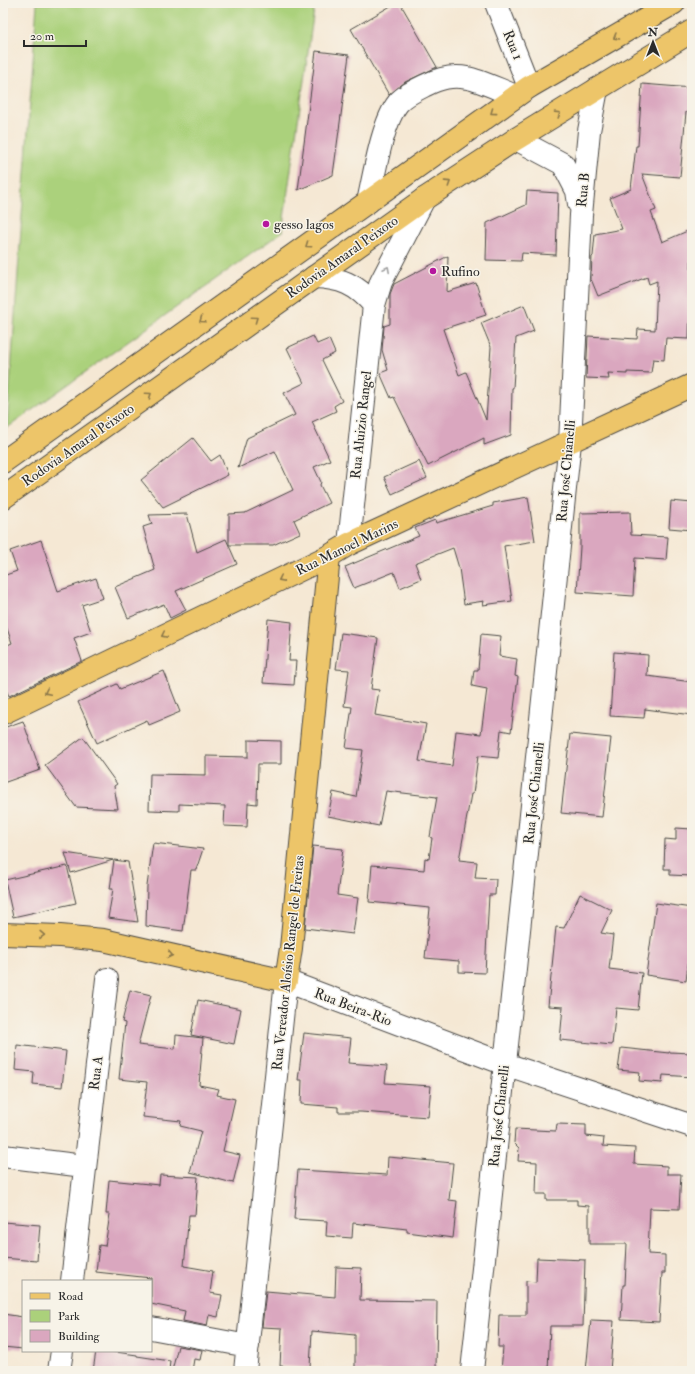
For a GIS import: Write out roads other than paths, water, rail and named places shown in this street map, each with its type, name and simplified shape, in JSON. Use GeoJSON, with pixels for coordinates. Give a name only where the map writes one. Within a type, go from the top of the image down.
{"type":"FeatureCollection","features":[{"type":"Feature","properties":{"kind":"main road"},"geometry":{"type":"LineString","coordinates":[[3,462],[522,91],[674,3]]}},
{"type":"Feature","properties":{"kind":"main road","name":"Rodovia Amaral Peixoto"},"geometry":{"type":"LineString","coordinates":[[3,498],[424,199],[516,139],[692,30]]}},
{"type":"Feature","properties":{"kind":"main road","name":"Rua Manoel Marins"},"geometry":{"type":"LineString","coordinates":[[3,713],[329,556],[349,544],[692,385]]}},
{"type":"Feature","properties":{"kind":"main road","name":"Rua Vereador Aloísio Rangel de Freitas"},"geometry":{"type":"LineString","coordinates":[[286,981],[329,556]]}},
{"type":"Feature","properties":{"kind":"main road","name":"Rua Beira-Rio"},"geometry":{"type":"LineString","coordinates":[[3,934],[60,936],[103,940],[286,981]]}},
{"type":"Feature","properties":{"kind":"street","name":"Rua 1"},"geometry":{"type":"LineString","coordinates":[[496,3],[522,91]]}},
{"type":"Feature","properties":{"kind":"street"},"geometry":{"type":"LineString","coordinates":[[368,202],[389,117],[398,103],[410,93],[437,80],[452,76],[469,78],[522,91]]}},
{"type":"Feature","properties":{"kind":"street","name":"Rua B"},"geometry":{"type":"LineString","coordinates":[[581,215],[589,131],[598,89]]}},
{"type":"Feature","properties":{"kind":"street","name":"Rua B"},"geometry":{"type":"LineString","coordinates":[[516,139],[563,164],[577,191],[581,215]]}},
{"type":"Feature","properties":{"kind":"street","name":"Rua Aluizio Rangel"},"geometry":{"type":"LineString","coordinates":[[349,544],[374,305],[381,282],[424,199]]}},
{"type":"Feature","properties":{"kind":"street","name":"Rua José Chianelli"},"geometry":{"type":"LineString","coordinates":[[472,1371],[570,442],[581,215]]}},
{"type":"Feature","properties":{"kind":"street"},"geometry":{"type":"LineString","coordinates":[[314,277],[330,278],[354,286],[374,305]]}},
{"type":"Feature","properties":{"kind":"street","name":"Rua A"},"geometry":{"type":"LineString","coordinates":[[72,1280],[84,1166],[107,980]]}},
{"type":"Feature","properties":{"kind":"street","name":"Rua Beira-Rio"},"geometry":{"type":"LineString","coordinates":[[286,981],[505,1064],[692,1126]]}},
{"type":"Feature","properties":{"kind":"street","name":"Rua Vereador Aloísio Rangel de Freitas"},"geometry":{"type":"LineString","coordinates":[[245,1371],[286,981]]}},
{"type":"Feature","properties":{"kind":"street"},"geometry":{"type":"LineString","coordinates":[[3,1156],[84,1166]]}},
{"type":"Feature","properties":{"kind":"street"},"geometry":{"type":"LineString","coordinates":[[152,1328],[248,1346]]}},
{"type":"Feature","properties":{"kind":"street"},"geometry":{"type":"LineString","coordinates":[[59,1371],[62,1352]]}},
{"type":"Feature","properties":{"kind":"place","name":"gesso lagos"},"geometry":{"type":"Point","coordinates":[266,224]}},
{"type":"Feature","properties":{"kind":"place","name":"Rufino"},"geometry":{"type":"Point","coordinates":[433,271]}}]}
